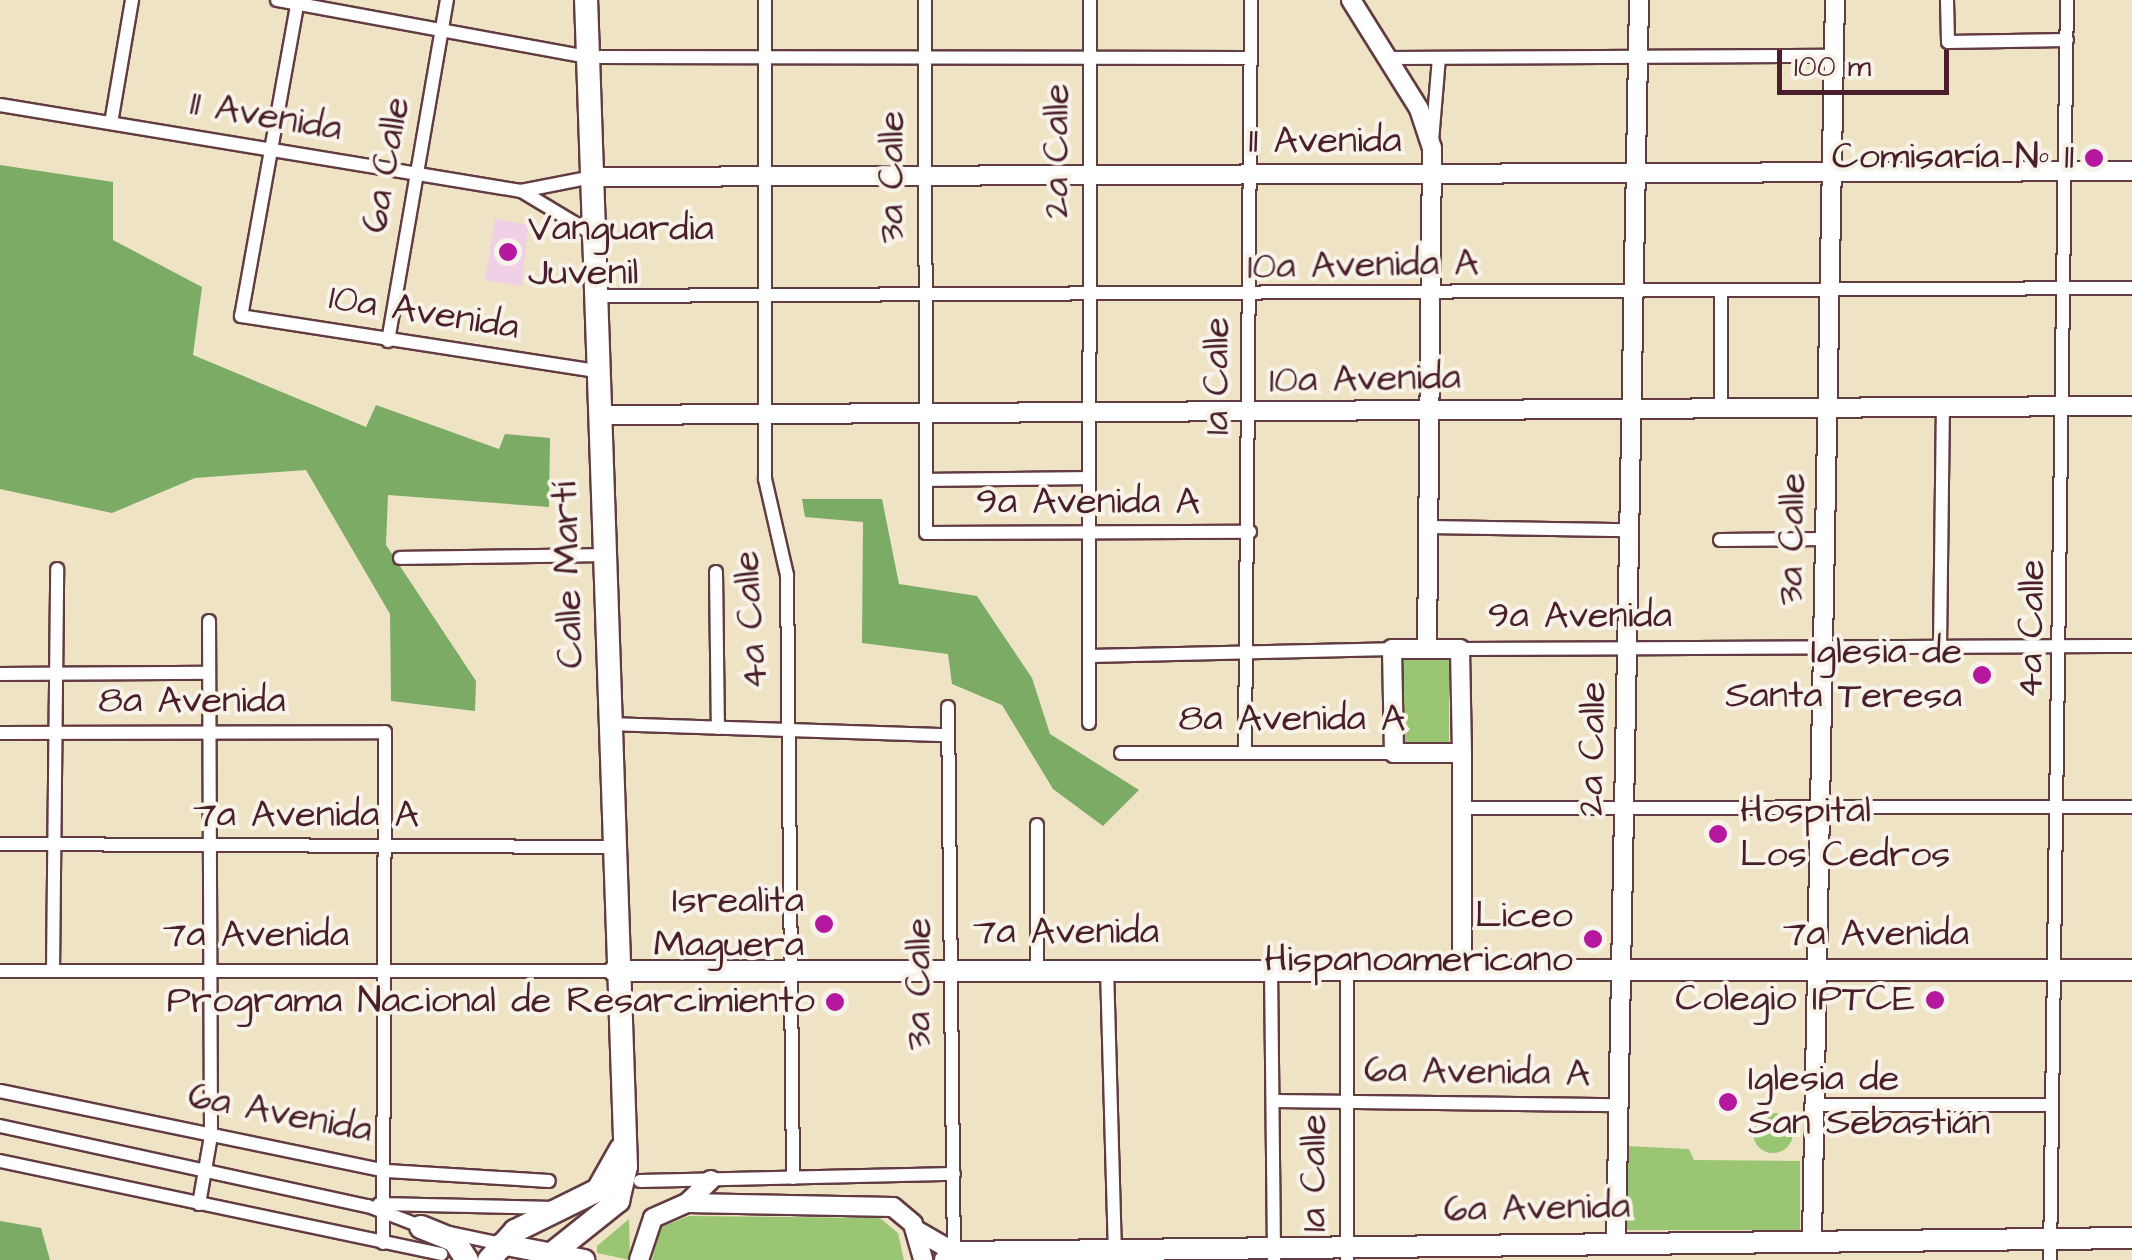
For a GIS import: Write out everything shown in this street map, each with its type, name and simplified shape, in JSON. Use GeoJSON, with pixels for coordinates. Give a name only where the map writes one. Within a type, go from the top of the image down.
{"type":"FeatureCollection","features":[{"type":"Feature","properties":{"kind":"highway","name":"Calle Martí"},"geometry":{"type":"LineString","coordinates":[[566,1250],[622,1194],[586,0]]}},
{"type":"Feature","properties":{"kind":"highway"},"geometry":{"type":"LineString","coordinates":[[495,1252],[598,1190],[620,1149]]}},
{"type":"Feature","properties":{"kind":"highway"},"geometry":{"type":"LineString","coordinates":[[558,1211],[581,1216],[566,1250]]}},
{"type":"Feature","properties":{"kind":"highway"},"geometry":{"type":"LineString","coordinates":[[434,1242],[467,1260]]}},
{"type":"Feature","properties":{"kind":"main road"},"geometry":{"type":"LineString","coordinates":[[1350,0],[1390,58],[1432,148],[1426,649]]}},
{"type":"Feature","properties":{"kind":"main road","name":"2a Calle"},"geometry":{"type":"LineString","coordinates":[[1615,1251],[1639,0]]}},
{"type":"Feature","properties":{"kind":"main road","name":"3a Calle"},"geometry":{"type":"LineString","coordinates":[[1812,1250],[1835,0]]}},
{"type":"Feature","properties":{"kind":"main road","name":"11 Avenida"},"geometry":{"type":"LineString","coordinates":[[592,177],[2132,170]]}},
{"type":"Feature","properties":{"kind":"main road","name":"10a Avenida"},"geometry":{"type":"LineString","coordinates":[[599,415],[2132,406]]}},
{"type":"Feature","properties":{"kind":"main road"},"geometry":{"type":"LineString","coordinates":[[1392,648],[1394,753]]}},
{"type":"Feature","properties":{"kind":"main road","name":"9a Avenida"},"geometry":{"type":"LineString","coordinates":[[1392,648],[1460,649]]}},
{"type":"Feature","properties":{"kind":"main road"},"geometry":{"type":"LineString","coordinates":[[1460,649],[1462,965]]}},
{"type":"Feature","properties":{"kind":"main road","name":"8a Avenida A"},"geometry":{"type":"LineString","coordinates":[[1394,753],[1462,753]]}},
{"type":"Feature","properties":{"kind":"main road","name":"7a Avenida"},"geometry":{"type":"LineString","coordinates":[[614,971],[1462,965],[1818,971],[2132,970]]}},
{"type":"Feature","properties":{"kind":"main road"},"geometry":{"type":"LineString","coordinates":[[639,1260],[653,1218],[687,1203],[711,1180]]}},
{"type":"Feature","properties":{"kind":"main road"},"geometry":{"type":"LineString","coordinates":[[687,1203],[882,1204],[951,1257]]}},
{"type":"Feature","properties":{"kind":"main road"},"geometry":{"type":"LineString","coordinates":[[495,1252],[566,1250],[558,1211]]}},
{"type":"Feature","properties":{"kind":"main road"},"geometry":{"type":"LineString","coordinates":[[916,1230],[923,1260]]}},
{"type":"Feature","properties":{"kind":"main road","name":"6a Avenida"},"geometry":{"type":"LineString","coordinates":[[951,1257],[2050,1250],[2132,1238]]}},
{"type":"Feature","properties":{"kind":"street"},"geometry":{"type":"LineString","coordinates":[[111,123],[132,0]]}},
{"type":"Feature","properties":{"kind":"street"},"geometry":{"type":"LineString","coordinates":[[278,0],[443,26],[588,57],[1250,58]]}},
{"type":"Feature","properties":{"kind":"street","name":"6a Calle"},"geometry":{"type":"LineString","coordinates":[[388,341],[447,0]]}},
{"type":"Feature","properties":{"kind":"street","name":"4a Calle"},"geometry":{"type":"LineString","coordinates":[[764,0],[766,496],[787,575],[793,1178]]}},
{"type":"Feature","properties":{"kind":"street","name":"3a Calle"},"geometry":{"type":"LineString","coordinates":[[925,0],[926,533]]}},
{"type":"Feature","properties":{"kind":"street","name":"2a Calle"},"geometry":{"type":"LineString","coordinates":[[1089,723],[1090,0]]}},
{"type":"Feature","properties":{"kind":"street","name":"1a Calle"},"geometry":{"type":"LineString","coordinates":[[1245,752],[1250,653],[1250,0]]}},
{"type":"Feature","properties":{"kind":"street"},"geometry":{"type":"LineString","coordinates":[[1947,0],[1948,42],[2067,40]]}},
{"type":"Feature","properties":{"kind":"street","name":"4a Calle"},"geometry":{"type":"LineString","coordinates":[[2050,1250],[2067,406],[2070,171],[2066,0]]}},
{"type":"Feature","properties":{"kind":"street"},"geometry":{"type":"LineString","coordinates":[[273,152],[298,2]]}},
{"type":"Feature","properties":{"kind":"street"},"geometry":{"type":"LineString","coordinates":[[1390,58],[1834,56]]}},
{"type":"Feature","properties":{"kind":"street"},"geometry":{"type":"LineString","coordinates":[[1432,148],[1439,58]]}},
{"type":"Feature","properties":{"kind":"street","name":"11 Avenida"},"geometry":{"type":"LineString","coordinates":[[0,106],[521,191],[592,177]]}},
{"type":"Feature","properties":{"kind":"street","name":"10a Avenida"},"geometry":{"type":"LineString","coordinates":[[273,152],[242,316],[598,372]]}},
{"type":"Feature","properties":{"kind":"street","name":"11 Avenida"},"geometry":{"type":"LineString","coordinates":[[521,191],[593,234]]}},
{"type":"Feature","properties":{"kind":"street","name":"10a Avenida A"},"geometry":{"type":"LineString","coordinates":[[595,296],[765,301],[2132,288]]}},
{"type":"Feature","properties":{"kind":"street"},"geometry":{"type":"LineString","coordinates":[[1721,292],[1722,410]]}},
{"type":"Feature","properties":{"kind":"street"},"geometry":{"type":"LineString","coordinates":[[1940,646],[1943,407]]}},
{"type":"Feature","properties":{"kind":"street"},"geometry":{"type":"LineString","coordinates":[[926,480],[1090,478]]}},
{"type":"Feature","properties":{"kind":"street"},"geometry":{"type":"LineString","coordinates":[[1428,527],[1629,530]]}},
{"type":"Feature","properties":{"kind":"street","name":"9a Avenida A"},"geometry":{"type":"LineString","coordinates":[[926,533],[1250,532]]}},
{"type":"Feature","properties":{"kind":"street"},"geometry":{"type":"LineString","coordinates":[[1720,540],[1825,539]]}},
{"type":"Feature","properties":{"kind":"street"},"geometry":{"type":"LineString","coordinates":[[400,558],[603,555]]}},
{"type":"Feature","properties":{"kind":"street"},"geometry":{"type":"LineString","coordinates":[[53,971],[57,569]]}},
{"type":"Feature","properties":{"kind":"street"},"geometry":{"type":"LineString","coordinates":[[716,572],[718,728]]}},
{"type":"Feature","properties":{"kind":"street"},"geometry":{"type":"LineString","coordinates":[[199,1204],[211,1136],[209,621]]}},
{"type":"Feature","properties":{"kind":"street","name":"9a Avenida"},"geometry":{"type":"LineString","coordinates":[[1460,649],[2132,646]]}},
{"type":"Feature","properties":{"kind":"street","name":"9a Avenida"},"geometry":{"type":"LineString","coordinates":[[1089,656],[1392,648]]}},
{"type":"Feature","properties":{"kind":"street"},"geometry":{"type":"LineString","coordinates":[[0,674],[209,673]]}},
{"type":"Feature","properties":{"kind":"street","name":"3a Calle"},"geometry":{"type":"LineString","coordinates":[[948,708],[954,1174],[951,1257]]}},
{"type":"Feature","properties":{"kind":"street"},"geometry":{"type":"LineString","coordinates":[[608,724],[947,735]]}},
{"type":"Feature","properties":{"kind":"street","name":"8a Avenida"},"geometry":{"type":"LineString","coordinates":[[0,733],[385,732],[386,846]]}},
{"type":"Feature","properties":{"kind":"street","name":"8a Avenida A"},"geometry":{"type":"LineString","coordinates":[[1121,753],[1394,753]]}},
{"type":"Feature","properties":{"kind":"street"},"geometry":{"type":"LineString","coordinates":[[1462,808],[2132,807]]}},
{"type":"Feature","properties":{"kind":"street"},"geometry":{"type":"LineString","coordinates":[[1037,825],[1037,968]]}},
{"type":"Feature","properties":{"kind":"street","name":"7a Avenida A"},"geometry":{"type":"LineString","coordinates":[[0,844],[612,847]]}},
{"type":"Feature","properties":{"kind":"street"},"geometry":{"type":"LineString","coordinates":[[383,1243],[387,1171],[383,971],[386,846]]}},
{"type":"Feature","properties":{"kind":"street","name":"1a Calle"},"geometry":{"type":"LineString","coordinates":[[1272,966],[1274,1255]]}},
{"type":"Feature","properties":{"kind":"street","name":"1a Calle"},"geometry":{"type":"LineString","coordinates":[[1347,966],[1347,1253]]}},
{"type":"Feature","properties":{"kind":"street"},"geometry":{"type":"LineString","coordinates":[[1107,968],[1115,1256]]}},
{"type":"Feature","properties":{"kind":"street","name":"7a Avenida"},"geometry":{"type":"LineString","coordinates":[[0,972],[614,971]]}},
{"type":"Feature","properties":{"kind":"street","name":"6a Avenida"},"geometry":{"type":"LineString","coordinates":[[0,1091],[387,1171],[550,1181]]}},
{"type":"Feature","properties":{"kind":"street","name":"6a Avenida A"},"geometry":{"type":"LineString","coordinates":[[1274,1101],[1618,1105]]}},
{"type":"Feature","properties":{"kind":"street"},"geometry":{"type":"LineString","coordinates":[[1815,1106],[2051,1105]]}},
{"type":"Feature","properties":{"kind":"street"},"geometry":{"type":"LineString","coordinates":[[0,1126],[386,1209],[558,1211]]}},
{"type":"Feature","properties":{"kind":"street"},"geometry":{"type":"LineString","coordinates":[[0,1161],[383,1243],[434,1242],[495,1252]]}},
{"type":"Feature","properties":{"kind":"street"},"geometry":{"type":"LineString","coordinates":[[640,1181],[954,1174]]}},
{"type":"Feature","properties":{"kind":"street"},"geometry":{"type":"LineString","coordinates":[[386,1209],[434,1242]]}},
{"type":"Feature","properties":{"kind":"shaded area","name":"Vanguardia Juvenil"},"geometry":{"type":"Polygon","coordinates":[[[495,219],[528,225],[522,286],[485,280],[495,219]]]}},
{"type":"Feature","properties":{"kind":"green space"},"geometry":{"type":"Polygon","coordinates":[[[0,165],[113,182],[113,240],[202,287],[193,355],[366,427],[376,405],[499,449],[505,434],[550,438],[549,507],[388,495],[386,545],[476,681],[475,711],[391,701],[390,614],[306,470],[195,478],[112,513],[0,489],[0,165]]]}},
{"type":"Feature","properties":{"kind":"green space"},"geometry":{"type":"Polygon","coordinates":[[[802,499],[882,499],[899,584],[977,596],[1032,678],[1050,734],[1139,790],[1103,826],[1053,789],[1002,705],[952,684],[948,654],[862,643],[863,522],[805,517],[802,499]]]}},
{"type":"Feature","properties":{"kind":"green space"},"geometry":{"type":"Polygon","coordinates":[[[1400,657],[1449,658],[1449,742],[1400,742],[1400,657]]]}},
{"type":"Feature","properties":{"kind":"green space"},"geometry":{"type":"Polygon","coordinates":[[[1773,1113],[1787,1119],[1793,1133],[1787,1147],[1773,1153],[1759,1147],[1753,1133],[1759,1119],[1773,1113]]]}},
{"type":"Feature","properties":{"kind":"green space"},"geometry":{"type":"Polygon","coordinates":[[[1625,1146],[1689,1149],[1694,1160],[1800,1161],[1800,1230],[1623,1230],[1625,1146]]]}},
{"type":"Feature","properties":{"kind":"green space"},"geometry":{"type":"Polygon","coordinates":[[[689,1216],[880,1218],[898,1233],[904,1260],[652,1260],[661,1227],[689,1216]]]}},
{"type":"Feature","properties":{"kind":"green space"},"geometry":{"type":"Polygon","coordinates":[[[629,1219],[630,1260],[597,1253],[597,1246],[629,1219]]]}},
{"type":"Feature","properties":{"kind":"green space"},"geometry":{"type":"Polygon","coordinates":[[[0,1221],[41,1228],[50,1260],[0,1260],[0,1221]]]}},
{"type":"Feature","properties":{"kind":"place","name":"Comisaría Nº 11"},"geometry":{"type":"Point","coordinates":[2094,158]}},
{"type":"Feature","properties":{"kind":"place","name":"Vanguardia Juvenil"},"geometry":{"type":"Point","coordinates":[508,252]}},
{"type":"Feature","properties":{"kind":"place","name":"Iglesia de Santa Teresa"},"geometry":{"type":"Point","coordinates":[1982,675]}},
{"type":"Feature","properties":{"kind":"place","name":"Hospital Los Cedros"},"geometry":{"type":"Point","coordinates":[1718,834]}},
{"type":"Feature","properties":{"kind":"place","name":"Isrealita Maguera"},"geometry":{"type":"Point","coordinates":[824,924]}},
{"type":"Feature","properties":{"kind":"place","name":"Liceo Hispanoamericano"},"geometry":{"type":"Point","coordinates":[1593,939]}},
{"type":"Feature","properties":{"kind":"place","name":"Colegio IPTCE"},"geometry":{"type":"Point","coordinates":[1935,1000]}},
{"type":"Feature","properties":{"kind":"place","name":"Programa Nacional de Resarcimiento"},"geometry":{"type":"Point","coordinates":[835,1002]}},
{"type":"Feature","properties":{"kind":"place","name":"Iglesia de San Sebastián"},"geometry":{"type":"Point","coordinates":[1728,1102]}}]}
